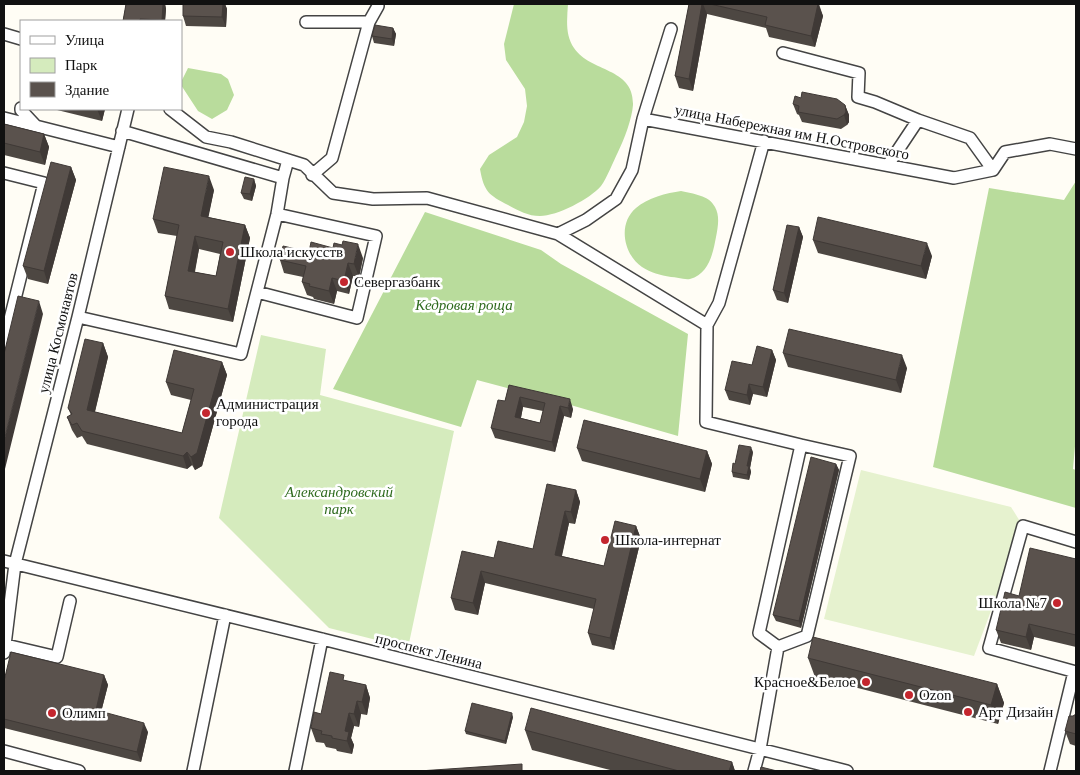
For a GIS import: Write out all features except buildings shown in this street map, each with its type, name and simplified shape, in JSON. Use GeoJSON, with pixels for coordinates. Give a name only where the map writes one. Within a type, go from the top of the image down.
{"type":"FeatureCollection","features":[{"type":"Feature","properties":{"kind":"street"},"geometry":{"type":"LineString","coordinates":[[312,175],[332,158],[369,22],[378,6]]}},
{"type":"Feature","properties":{"kind":"street"},"geometry":{"type":"LineString","coordinates":[[306,22],[369,22]]}},
{"type":"Feature","properties":{"kind":"street"},"geometry":{"type":"LineString","coordinates":[[558,234],[586,220],[616,199],[632,170],[643,119],[671,29]]}},
{"type":"Feature","properties":{"kind":"street"},"geometry":{"type":"LineString","coordinates":[[4,34],[20,38]]}},
{"type":"Feature","properties":{"kind":"street"},"geometry":{"type":"LineString","coordinates":[[783,53],[859,73],[858,97],[970,138],[993,170],[1005,152],[1050,144],[1076,149]]}},
{"type":"Feature","properties":{"kind":"street"},"geometry":{"type":"LineString","coordinates":[[21,110],[35,125]]}},
{"type":"Feature","properties":{"kind":"street","name":"улица Космонавтов"},"geometry":{"type":"LineString","coordinates":[[5,649],[9,563],[78,317],[128,110]]}},
{"type":"Feature","properties":{"kind":"street"},"geometry":{"type":"LineString","coordinates":[[171,110],[206,137],[231,142],[304,165],[312,175],[333,193],[373,199],[426,198],[558,234],[707,325]]}},
{"type":"Feature","properties":{"kind":"street"},"geometry":{"type":"LineString","coordinates":[[4,118],[120,147]]}},
{"type":"Feature","properties":{"kind":"street","name":"улица Набережная им Н.Островского"},"geometry":{"type":"LineString","coordinates":[[643,119],[954,178],[993,170]]}},
{"type":"Feature","properties":{"kind":"street"},"geometry":{"type":"LineString","coordinates":[[888,165],[918,120]]}},
{"type":"Feature","properties":{"kind":"street"},"geometry":{"type":"LineString","coordinates":[[122,131],[283,178]]}},
{"type":"Feature","properties":{"kind":"street"},"geometry":{"type":"LineString","coordinates":[[764,141],[718,303],[707,325],[706,422],[850,456],[807,636],[778,647]]}},
{"type":"Feature","properties":{"kind":"street"},"geometry":{"type":"LineString","coordinates":[[78,317],[241,354],[277,214],[288,160]]}},
{"type":"Feature","properties":{"kind":"street"},"geometry":{"type":"LineString","coordinates":[[4,173],[44,183],[4,344]]}},
{"type":"Feature","properties":{"kind":"street"},"geometry":{"type":"LineString","coordinates":[[257,292],[357,318],[376,236],[277,214]]}},
{"type":"Feature","properties":{"kind":"street"},"geometry":{"type":"LineString","coordinates":[[778,647],[759,633],[801,445]]}},
{"type":"Feature","properties":{"kind":"street"},"geometry":{"type":"LineString","coordinates":[[1050,771],[1075,672],[989,648],[1023,526],[1076,542]]}},
{"type":"Feature","properties":{"kind":"street","name":"проспект Ленина"},"geometry":{"type":"LineString","coordinates":[[9,563],[322,639],[841,771]]}},
{"type":"Feature","properties":{"kind":"street"},"geometry":{"type":"LineString","coordinates":[[5,649],[57,657],[70,601]]}},
{"type":"Feature","properties":{"kind":"street"},"geometry":{"type":"LineString","coordinates":[[193,771],[225,615]]}},
{"type":"Feature","properties":{"kind":"street"},"geometry":{"type":"LineString","coordinates":[[296,771],[322,639]]}},
{"type":"Feature","properties":{"kind":"street"},"geometry":{"type":"LineString","coordinates":[[754,771],[760,749],[778,647]]}},
{"type":"Feature","properties":{"kind":"street"},"geometry":{"type":"LineString","coordinates":[[1063,718],[1076,722]]}},
{"type":"Feature","properties":{"kind":"street"},"geometry":{"type":"LineString","coordinates":[[4,751],[79,771]]}},
{"type":"Feature","properties":{"kind":"green space"},"geometry":{"type":"Polygon","coordinates":[[[514,4],[568,4],[568,32],[574,48],[581,56],[619,77],[627,84],[633,105],[623,142],[601,186],[573,206],[540,216],[516,209],[488,192],[483,183],[480,169],[489,155],[517,137],[524,122],[527,106],[525,89],[506,60],[504,44],[514,4]]]}},
{"type":"Feature","properties":{"kind":"green space"},"geometry":{"type":"Polygon","coordinates":[[[188,68],[221,74],[228,79],[234,95],[227,110],[212,119],[198,111],[182,87],[182,80],[188,68]]]}},
{"type":"Feature","properties":{"kind":"green space"},"geometry":{"type":"Polygon","coordinates":[[[1076,181],[1076,435],[1073,469],[1076,470],[1076,508],[933,467],[989,188],[1064,200],[1076,181]]]}},
{"type":"Feature","properties":{"kind":"green space"},"geometry":{"type":"Polygon","coordinates":[[[681,191],[709,200],[717,210],[718,218],[715,243],[709,262],[702,273],[690,279],[659,275],[642,267],[631,255],[625,239],[626,222],[636,208],[651,199],[681,191]]]}},
{"type":"Feature","properties":{"kind":"green space","name":"Кедровая роща"},"geometry":{"type":"Polygon","coordinates":[[[425,212],[541,250],[561,264],[688,334],[678,436],[477,380],[461,427],[333,389],[425,212]]]}},
{"type":"Feature","properties":{"kind":"green space","name":"Александровский парк"},"geometry":{"type":"Polygon","coordinates":[[[261,335],[326,349],[320,395],[454,431],[408,648],[329,628],[219,518],[261,335]]]}},
{"type":"Feature","properties":{"kind":"green space"},"geometry":{"type":"Polygon","coordinates":[[[861,470],[1011,507],[1023,526],[974,656],[824,619],[861,470]]]}},
{"type":"Feature","properties":{"kind":"place","name":"Школа искусcтв"},"geometry":{"type":"Point","coordinates":[230,252]}},
{"type":"Feature","properties":{"kind":"place","name":"Севергазбанк"},"geometry":{"type":"Point","coordinates":[344,282]}},
{"type":"Feature","properties":{"kind":"place","name":"Администрация города"},"geometry":{"type":"Point","coordinates":[206,413]}},
{"type":"Feature","properties":{"kind":"place","name":"Школа-интернат"},"geometry":{"type":"Point","coordinates":[605,540]}},
{"type":"Feature","properties":{"kind":"place","name":"Школа №7"},"geometry":{"type":"Point","coordinates":[1057,603]}},
{"type":"Feature","properties":{"kind":"place","name":"Красное&Белое"},"geometry":{"type":"Point","coordinates":[866,682]}},
{"type":"Feature","properties":{"kind":"place","name":"Ozon"},"geometry":{"type":"Point","coordinates":[909,695]}},
{"type":"Feature","properties":{"kind":"place","name":"Арт Дизайн"},"geometry":{"type":"Point","coordinates":[968,712]}},
{"type":"Feature","properties":{"kind":"place","name":"Олимп"},"geometry":{"type":"Point","coordinates":[52,713]}}]}
